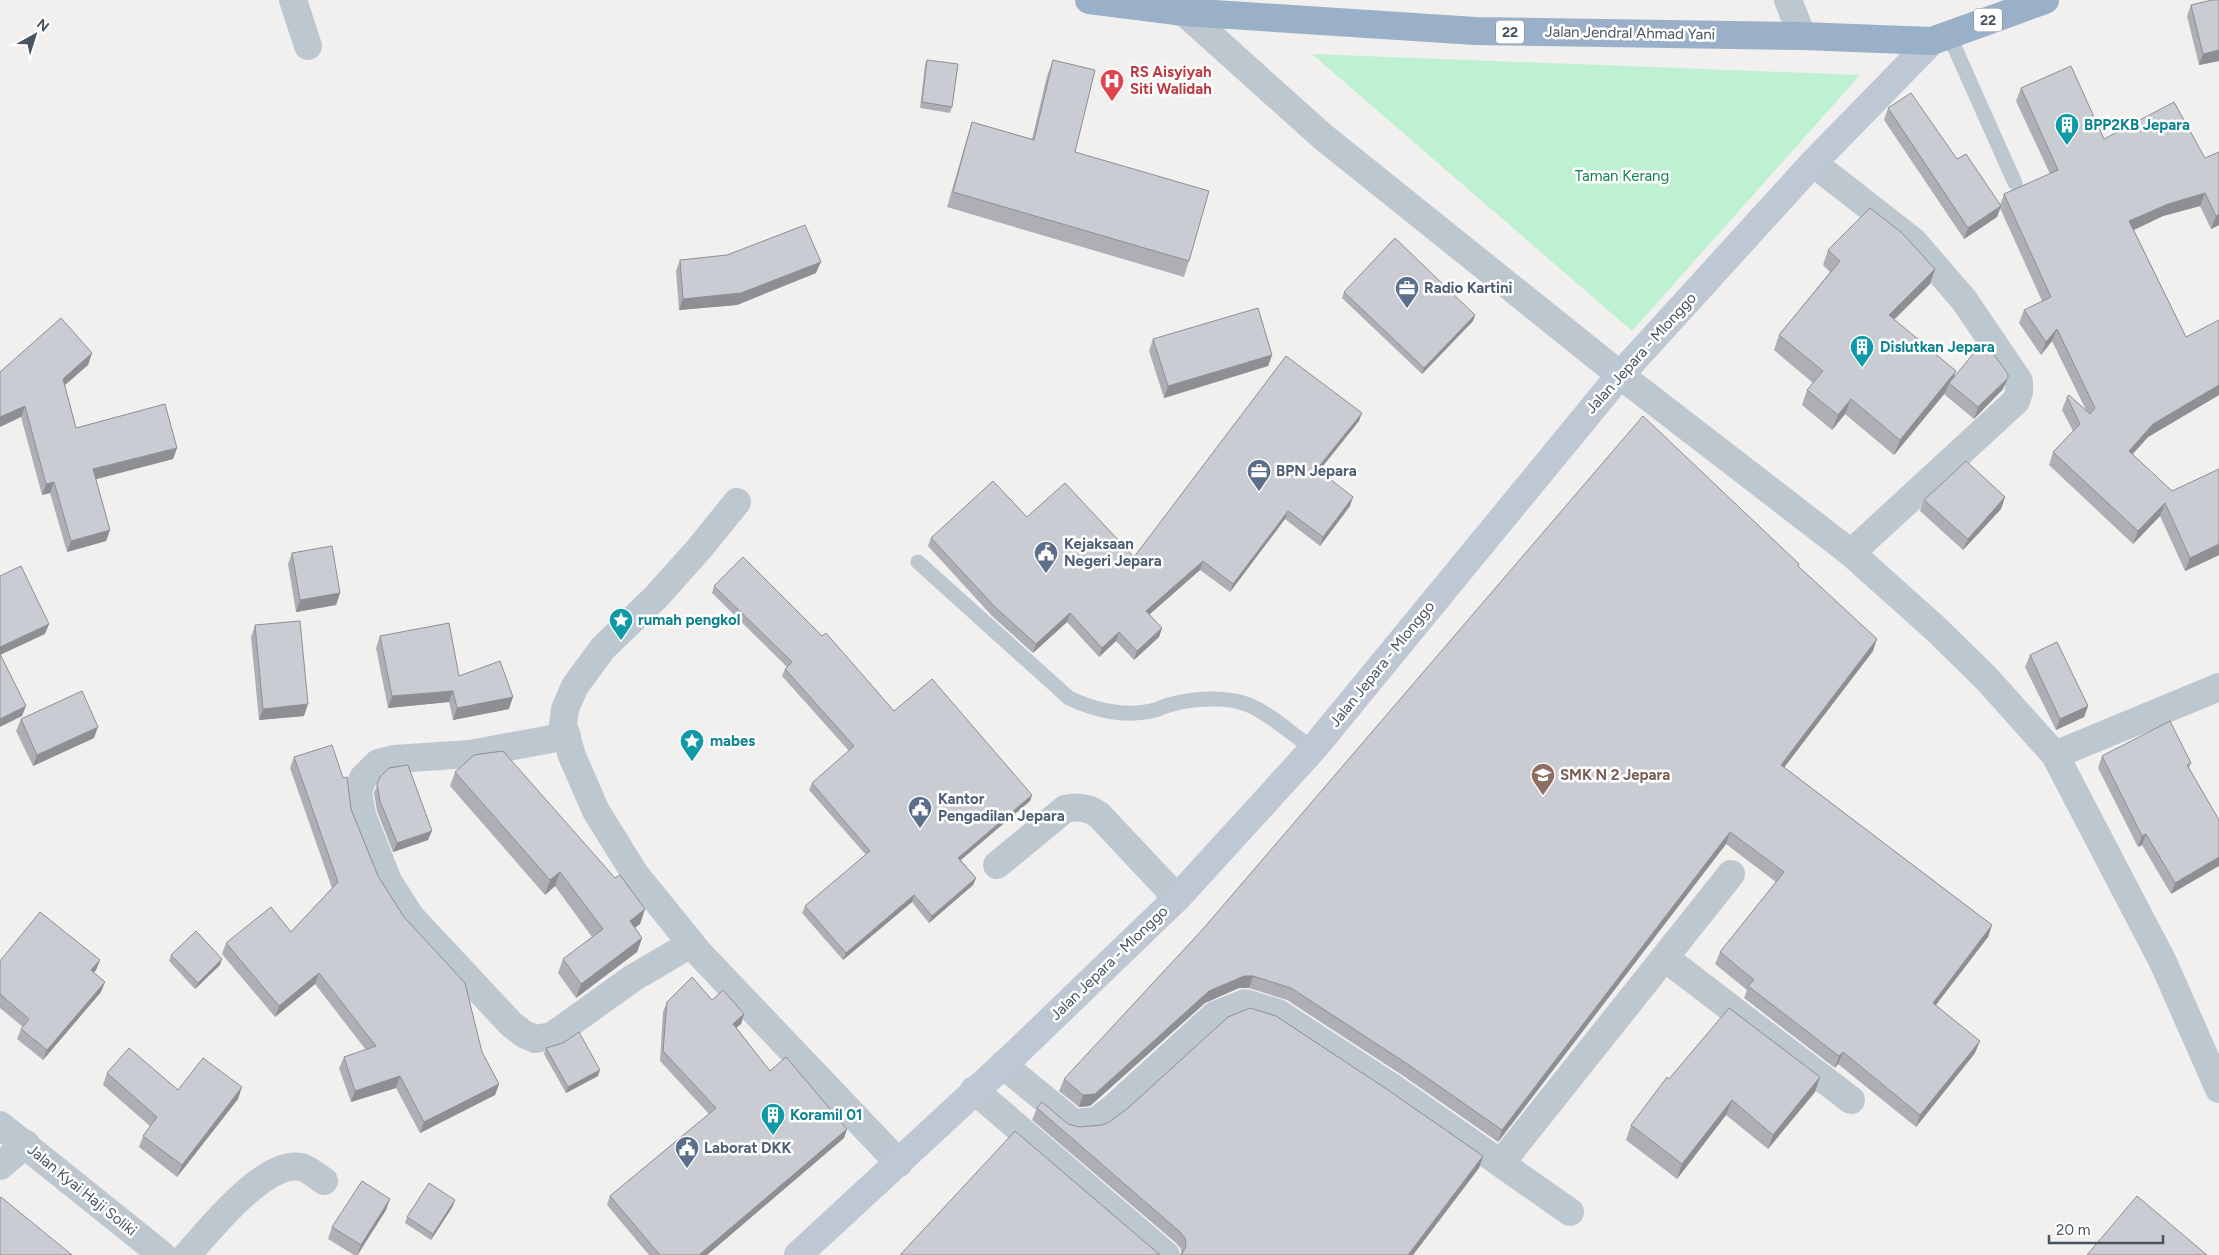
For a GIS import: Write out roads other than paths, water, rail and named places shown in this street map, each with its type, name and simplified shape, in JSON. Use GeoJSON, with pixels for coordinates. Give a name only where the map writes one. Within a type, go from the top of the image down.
{"type":"FeatureCollection","features":[{"type":"Feature","properties":{"kind":"highway","name":"Jalan Jendral Ahmad Yani"},"geometry":{"type":"LineString","coordinates":[[1090,0],[1474,31],[1940,38],[2045,0]]}},
{"type":"Feature","properties":{"kind":"main road","name":"Jalan Jepara - Mlonggo"},"geometry":{"type":"LineString","coordinates":[[798,1255],[899,1163],[1177,898],[1313,749],[1620,375],[1813,163],[1940,38]]}},
{"type":"Feature","properties":{"kind":"street"},"geometry":{"type":"LineString","coordinates":[[293,0],[308,46]]}},
{"type":"Feature","properties":{"kind":"street"},"geometry":{"type":"LineString","coordinates":[[1788,0],[1802,36]]}},
{"type":"Feature","properties":{"kind":"street"},"geometry":{"type":"LineString","coordinates":[[1172,6],[1322,136],[1620,375],[1851,553],[1936,629],[1986,678],[2055,755],[2163,962],[2219,1089]]}},
{"type":"Feature","properties":{"kind":"street"},"geometry":{"type":"LineString","coordinates":[[1813,163],[1913,241],[1964,300],[2019,381],[2016,401],[1851,553]]}},
{"type":"Feature","properties":{"kind":"street"},"geometry":{"type":"LineString","coordinates":[[737,502],[656,598],[603,648],[575,686],[565,709],[563,724],[572,756],[596,812],[635,874],[691,944],[899,1163]]}},
{"type":"Feature","properties":{"kind":"street"},"geometry":{"type":"LineString","coordinates":[[2055,755],[2219,687]]}},
{"type":"Feature","properties":{"kind":"street"},"geometry":{"type":"LineString","coordinates":[[567,736],[470,754],[394,758],[378,763],[363,778],[358,792],[362,815],[388,881],[411,917],[511,1024],[524,1034],[535,1038],[552,1036],[633,978],[691,944]]}},
{"type":"Feature","properties":{"kind":"street"},"geometry":{"type":"LineString","coordinates":[[997,865],[1065,809],[1084,807],[1099,815],[1177,898]]}},
{"type":"Feature","properties":{"kind":"street"},"geometry":{"type":"LineString","coordinates":[[1500,1163],[1731,874]]}},
{"type":"Feature","properties":{"kind":"street"},"geometry":{"type":"LineString","coordinates":[[1664,958],[1851,1100]]}},
{"type":"Feature","properties":{"kind":"street"},"geometry":{"type":"LineString","coordinates":[[1002,1065],[1074,1123],[1096,1121],[1112,1109],[1215,1015],[1245,1003],[1278,1013],[1393,1088],[1570,1212]]}},
{"type":"Feature","properties":{"kind":"street"},"geometry":{"type":"LineString","coordinates":[[974,1090],[1166,1255]]}},
{"type":"Feature","properties":{"kind":"street","name":"Jalan Kyai Haji Soliki"},"geometry":{"type":"LineString","coordinates":[[0,1125],[162,1255]]}},
{"type":"Feature","properties":{"kind":"street"},"geometry":{"type":"LineString","coordinates":[[0,1166],[26,1144]]}},
{"type":"Feature","properties":{"kind":"street"},"geometry":{"type":"LineString","coordinates":[[187,1255],[239,1199],[265,1178],[285,1169],[303,1168],[324,1181]]}},
{"type":"Feature","properties":{"kind":"lane"},"geometry":{"type":"LineString","coordinates":[[1940,38],[2015,183]]}},
{"type":"Feature","properties":{"kind":"lane"},"geometry":{"type":"LineString","coordinates":[[918,562],[1069,698],[1083,705],[1119,713],[1152,711],[1170,704],[1205,700],[1236,702],[1250,706],[1269,717],[1313,749]]}},
{"type":"Feature","properties":{"kind":"place","name":"RS Aisyiyah Siti Walidah"},"geometry":{"type":"Point","coordinates":[1112,102]}},
{"type":"Feature","properties":{"kind":"place","name":"BPP2KB Jepara"},"geometry":{"type":"Point","coordinates":[2067,146]}},
{"type":"Feature","properties":{"kind":"place","name":"Radio Kartini"},"geometry":{"type":"Point","coordinates":[1407,309]}},
{"type":"Feature","properties":{"kind":"place","name":"Dislutkan Jepara"},"geometry":{"type":"Point","coordinates":[1862,368]}},
{"type":"Feature","properties":{"kind":"place","name":"BPN Jepara"},"geometry":{"type":"Point","coordinates":[1259,492]}},
{"type":"Feature","properties":{"kind":"place","name":"Kejaksaan Negeri Jepara"},"geometry":{"type":"Point","coordinates":[1046,574]}},
{"type":"Feature","properties":{"kind":"place","name":"rumah pengkol"},"geometry":{"type":"Point","coordinates":[621,641]}},
{"type":"Feature","properties":{"kind":"place","name":"mabes"},"geometry":{"type":"Point","coordinates":[692,762]}},
{"type":"Feature","properties":{"kind":"place","name":"SMK N 2 Jepara"},"geometry":{"type":"Point","coordinates":[1543,796]}},
{"type":"Feature","properties":{"kind":"place","name":"Kantor Pengadilan Jepara"},"geometry":{"type":"Point","coordinates":[920,829]}},
{"type":"Feature","properties":{"kind":"place","name":"Koramil 01"},"geometry":{"type":"Point","coordinates":[773,1136]}},
{"type":"Feature","properties":{"kind":"place","name":"Laborat DKK"},"geometry":{"type":"Point","coordinates":[687,1169]}},
{"type":"Feature","properties":{"kind":"park label","name":"Taman Kerang"},"geometry":{"type":"Point","coordinates":[1622,176]}}]}
